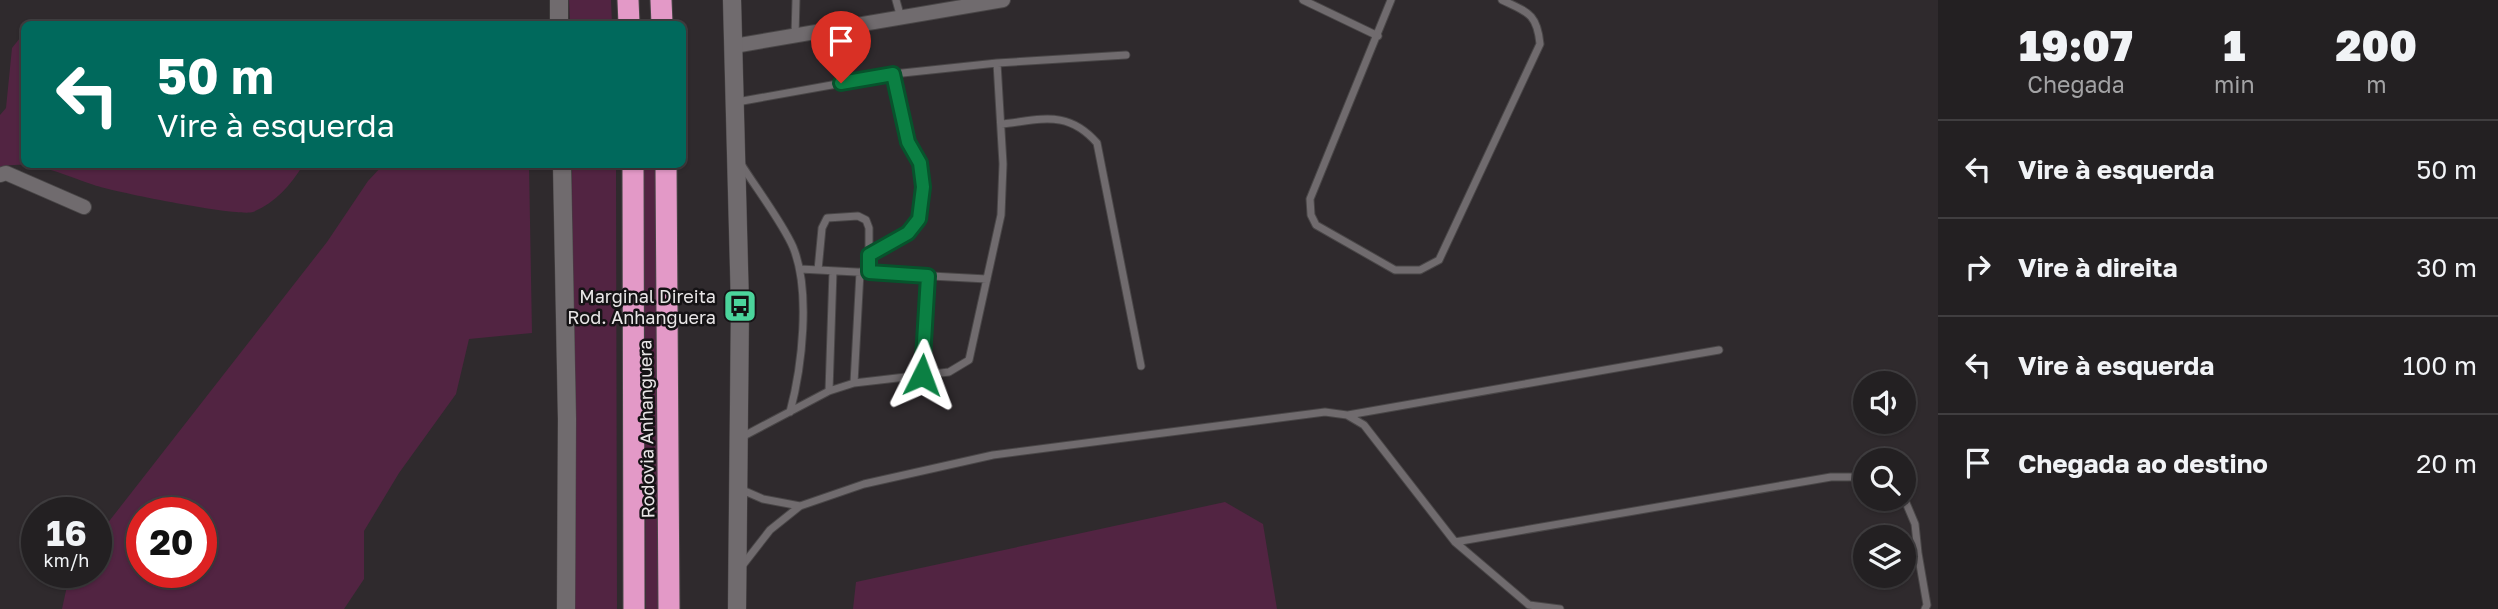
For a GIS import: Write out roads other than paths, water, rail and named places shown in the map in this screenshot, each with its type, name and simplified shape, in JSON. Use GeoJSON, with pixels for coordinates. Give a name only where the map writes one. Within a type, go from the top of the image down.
{"type":"FeatureCollection","features":[{"type":"Feature","properties":{"kind":"highway"},"geometry":{"type":"LineString","coordinates":[[628,0],[629,21]]}},
{"type":"Feature","properties":{"kind":"highway"},"geometry":{"type":"LineString","coordinates":[[661,0],[662,21]]}},
{"type":"Feature","properties":{"kind":"highway","name":"Rodovia Anhanguera"},"geometry":{"type":"LineString","coordinates":[[633,168],[634,609]]}},
{"type":"Feature","properties":{"kind":"highway","name":"Rodovia Anhanguera"},"geometry":{"type":"LineString","coordinates":[[666,168],[669,609]]}},
{"type":"Feature","properties":{"kind":"street"},"geometry":{"type":"LineString","coordinates":[[559,0],[559,21]]}},
{"type":"Feature","properties":{"kind":"street"},"geometry":{"type":"LineString","coordinates":[[732,0],[737,158],[737,609]]}},
{"type":"Feature","properties":{"kind":"street"},"geometry":{"type":"LineString","coordinates":[[734,46],[1003,0]]}},
{"type":"Feature","properties":{"kind":"street"},"geometry":{"type":"LineString","coordinates":[[562,168],[567,419],[566,609]]}},
{"type":"Feature","properties":{"kind":"street"},"geometry":{"type":"LineString","coordinates":[[0,175],[6,173],[84,207]]}},
{"type":"Feature","properties":{"kind":"lane"},"geometry":{"type":"LineString","coordinates":[[795,36],[796,0]]}},
{"type":"Feature","properties":{"kind":"lane"},"geometry":{"type":"LineString","coordinates":[[897,0],[901,18]]}},
{"type":"Feature","properties":{"kind":"lane"},"geometry":{"type":"LineString","coordinates":[[1303,0],[1378,36]]}},
{"type":"Feature","properties":{"kind":"lane"},"geometry":{"type":"LineString","coordinates":[[1391,0],[1310,199],[1311,215],[1316,225],[1395,270],[1420,270],[1439,260],[1540,44],[1539,27],[1528,13],[1502,0]]}},
{"type":"Feature","properties":{"kind":"lane"},"geometry":{"type":"LineString","coordinates":[[736,102],[893,74],[997,63],[1126,55]]}},
{"type":"Feature","properties":{"kind":"lane"},"geometry":{"type":"LineString","coordinates":[[739,439],[829,391],[854,383],[949,372],[969,360],[1001,215],[1003,164],[997,63]]}},
{"type":"Feature","properties":{"kind":"lane"},"geometry":{"type":"LineString","coordinates":[[869,255],[908,233],[919,219],[923,187],[920,163],[908,142],[893,74]]}},
{"type":"Feature","properties":{"kind":"lane"},"geometry":{"type":"LineString","coordinates":[[1001,124],[1050,119],[1070,121],[1084,128],[1097,143],[1141,366]]}},
{"type":"Feature","properties":{"kind":"lane"},"geometry":{"type":"LineString","coordinates":[[737,158],[792,245],[800,269],[803,301],[800,375],[790,412]]}},
{"type":"Feature","properties":{"kind":"lane"},"geometry":{"type":"LineString","coordinates":[[818,270],[822,228],[827,218],[858,216],[866,220],[869,272]]}},
{"type":"Feature","properties":{"kind":"lane"},"geometry":{"type":"LineString","coordinates":[[800,269],[987,279]]}},
{"type":"Feature","properties":{"kind":"lane"},"geometry":{"type":"LineString","coordinates":[[829,391],[833,271]]}},
{"type":"Feature","properties":{"kind":"lane"},"geometry":{"type":"LineString","coordinates":[[854,383],[860,272]]}},
{"type":"Feature","properties":{"kind":"lane"},"geometry":{"type":"LineString","coordinates":[[922,375],[928,276]]}},
{"type":"Feature","properties":{"kind":"lane"},"geometry":{"type":"LineString","coordinates":[[738,572],[770,530],[800,506],[864,484],[993,456],[1325,412],[1347,415],[1719,350]]}},
{"type":"Feature","properties":{"kind":"lane"},"geometry":{"type":"LineString","coordinates":[[1347,415],[1364,425],[1455,542],[1529,607],[1560,609]]}},
{"type":"Feature","properties":{"kind":"lane"},"geometry":{"type":"LineString","coordinates":[[1455,542],[1831,477],[1853,477]]}},
{"type":"Feature","properties":{"kind":"lane"},"geometry":{"type":"LineString","coordinates":[[739,488],[763,499],[800,506]]}},
{"type":"Feature","properties":{"kind":"lane"},"geometry":{"type":"LineString","coordinates":[[1910,511],[1915,524],[1927,605],[1925,609]]}},
{"type":"Feature","properties":{"kind":"place","name":"Marginal Direita Rod. Anhanguera"},"geometry":{"type":"Point","coordinates":[740,306]}}]}
